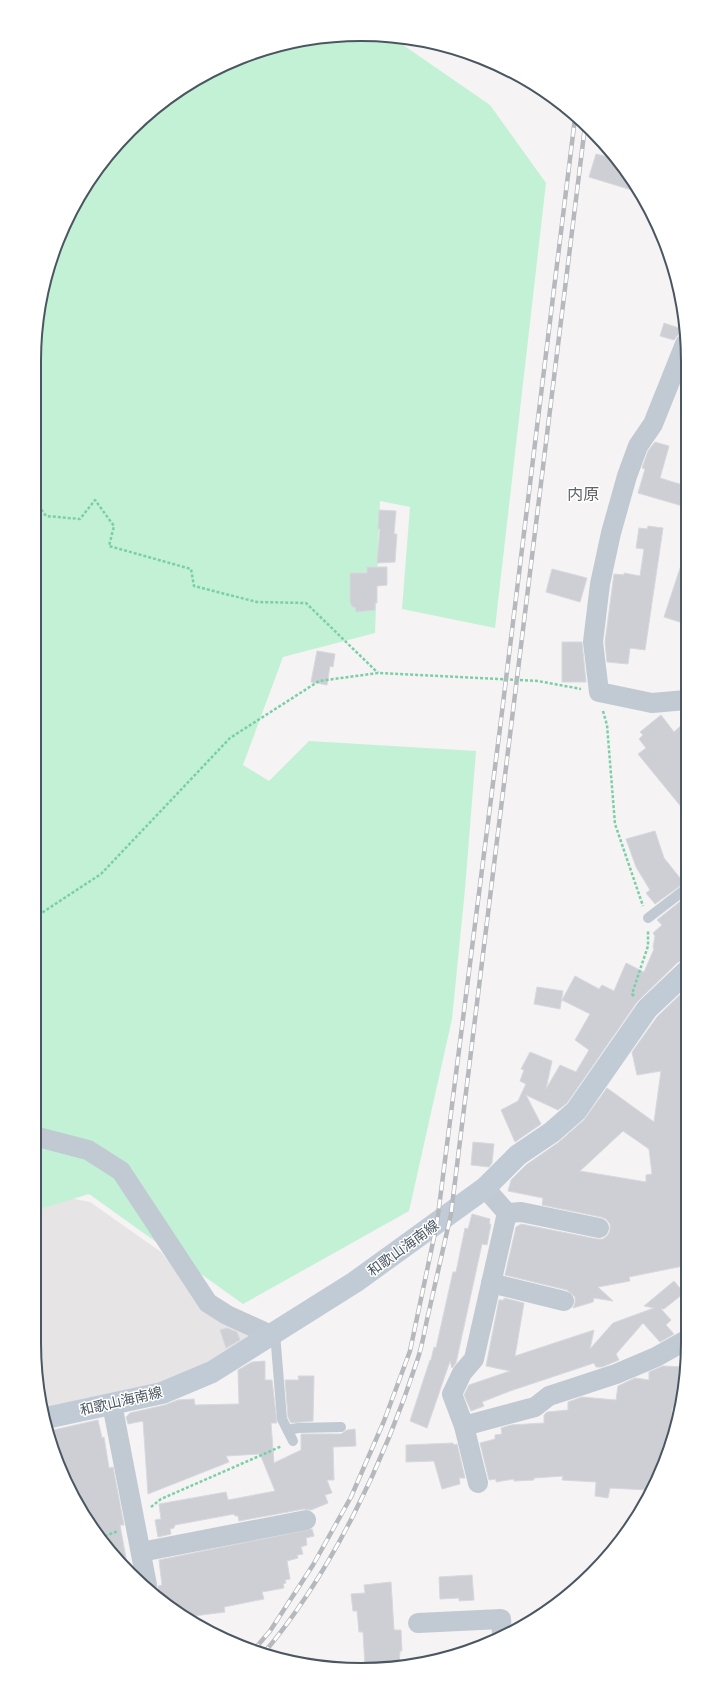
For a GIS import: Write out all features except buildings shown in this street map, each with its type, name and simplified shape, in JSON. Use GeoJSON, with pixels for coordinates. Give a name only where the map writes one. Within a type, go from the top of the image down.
{"type":"FeatureCollection","features":[{"type":"Feature","properties":{"kind":"main road","name":"和歌山海南線"},"geometry":{"type":"LineString","coordinates":[[50,1417],[162,1392],[212,1372],[355,1282],[485,1188],[518,1155],[552,1132],[576,1111],[647,1009],[681,978]]}},
{"type":"Feature","properties":{"kind":"street"},"geometry":{"type":"LineString","coordinates":[[681,355],[653,424],[638,446],[627,476],[611,533],[600,584],[593,642],[599,692],[652,703],[681,700]]}},
{"type":"Feature","properties":{"kind":"street"},"geometry":{"type":"LineString","coordinates":[[41,1138],[88,1150],[121,1171],[208,1303],[227,1316],[273,1334]]}},
{"type":"Feature","properties":{"kind":"street"},"geometry":{"type":"LineString","coordinates":[[485,1188],[507,1213]]}},
{"type":"Feature","properties":{"kind":"street"},"geometry":{"type":"LineString","coordinates":[[507,1213],[521,1212],[599,1228]]}},
{"type":"Feature","properties":{"kind":"street"},"geometry":{"type":"LineString","coordinates":[[478,1482],[464,1426],[452,1394],[462,1373],[474,1359],[507,1213]]}},
{"type":"Feature","properties":{"kind":"street"},"geometry":{"type":"LineString","coordinates":[[491,1283],[564,1301]]}},
{"type":"Feature","properties":{"kind":"street"},"geometry":{"type":"LineString","coordinates":[[464,1426],[535,1407],[549,1396],[636,1366],[681,1344]]}},
{"type":"Feature","properties":{"kind":"street"},"geometry":{"type":"LineString","coordinates":[[112,1404],[146,1580]]}},
{"type":"Feature","properties":{"kind":"street"},"geometry":{"type":"LineString","coordinates":[[141,1552],[306,1520]]}},
{"type":"Feature","properties":{"kind":"street"},"geometry":{"type":"LineString","coordinates":[[418,1623],[501,1619],[502,1631]]}},
{"type":"Feature","properties":{"kind":"lane"},"geometry":{"type":"LineString","coordinates":[[648,918],[681,893]]}},
{"type":"Feature","properties":{"kind":"lane"},"geometry":{"type":"LineString","coordinates":[[273,1334],[282,1419],[293,1441]]}},
{"type":"Feature","properties":{"kind":"lane"},"geometry":{"type":"LineString","coordinates":[[288,1430],[298,1428],[341,1427]]}},
{"type":"Feature","properties":{"kind":"path"},"geometry":{"type":"LineString","coordinates":[[41,509],[46,516],[80,519],[95,500],[114,526],[109,546],[191,569],[194,586],[257,602],[306,604],[378,673]]}},
{"type":"Feature","properties":{"kind":"path"},"geometry":{"type":"LineString","coordinates":[[41,913],[101,874],[230,738],[319,681],[378,673],[538,681],[599,692],[607,725],[615,824],[648,918],[648,946],[632,994],[647,1009]]}},
{"type":"Feature","properties":{"kind":"path"},"geometry":{"type":"LineString","coordinates":[[134,1519],[161,1499],[293,1441]]}},
{"type":"Feature","properties":{"kind":"shaded area"},"geometry":{"type":"Polygon","coordinates":[[[41,1192],[90,1202],[161,1252],[198,1298],[257,1336],[218,1359],[153,1388],[48,1408],[44,1385],[41,1343],[41,1192]]]}},
{"type":"Feature","properties":{"kind":"green space"},"geometry":{"type":"Polygon","coordinates":[[[361,41],[401,44],[490,105],[546,183],[495,628],[402,609],[410,507],[380,501],[375,633],[283,657],[243,765],[269,781],[309,741],[476,751],[465,889],[452,1019],[409,1211],[243,1304],[89,1194],[41,1209],[41,361],[44,319],[52,278],[65,239],[74,219],[95,183],[107,166],[120,150],[150,120],[183,95],[219,74],[239,65],[278,52],[299,47],[361,41]]]}},
{"type":"Feature","properties":{"kind":"railway"},"geometry":{"type":"LineString","coordinates":[[257,1646],[270,1631],[313,1565],[351,1497],[384,1421],[410,1351],[437,1223],[574,122]]}},
{"type":"Feature","properties":{"kind":"railway"},"geometry":{"type":"LineString","coordinates":[[267,1649],[312,1588],[334,1552],[373,1475],[390,1436],[420,1352],[451,1214],[584,132]]}},
{"type":"Feature","properties":{"kind":"district","name":"内原"},"geometry":{"type":"Point","coordinates":[583,494]}}]}
